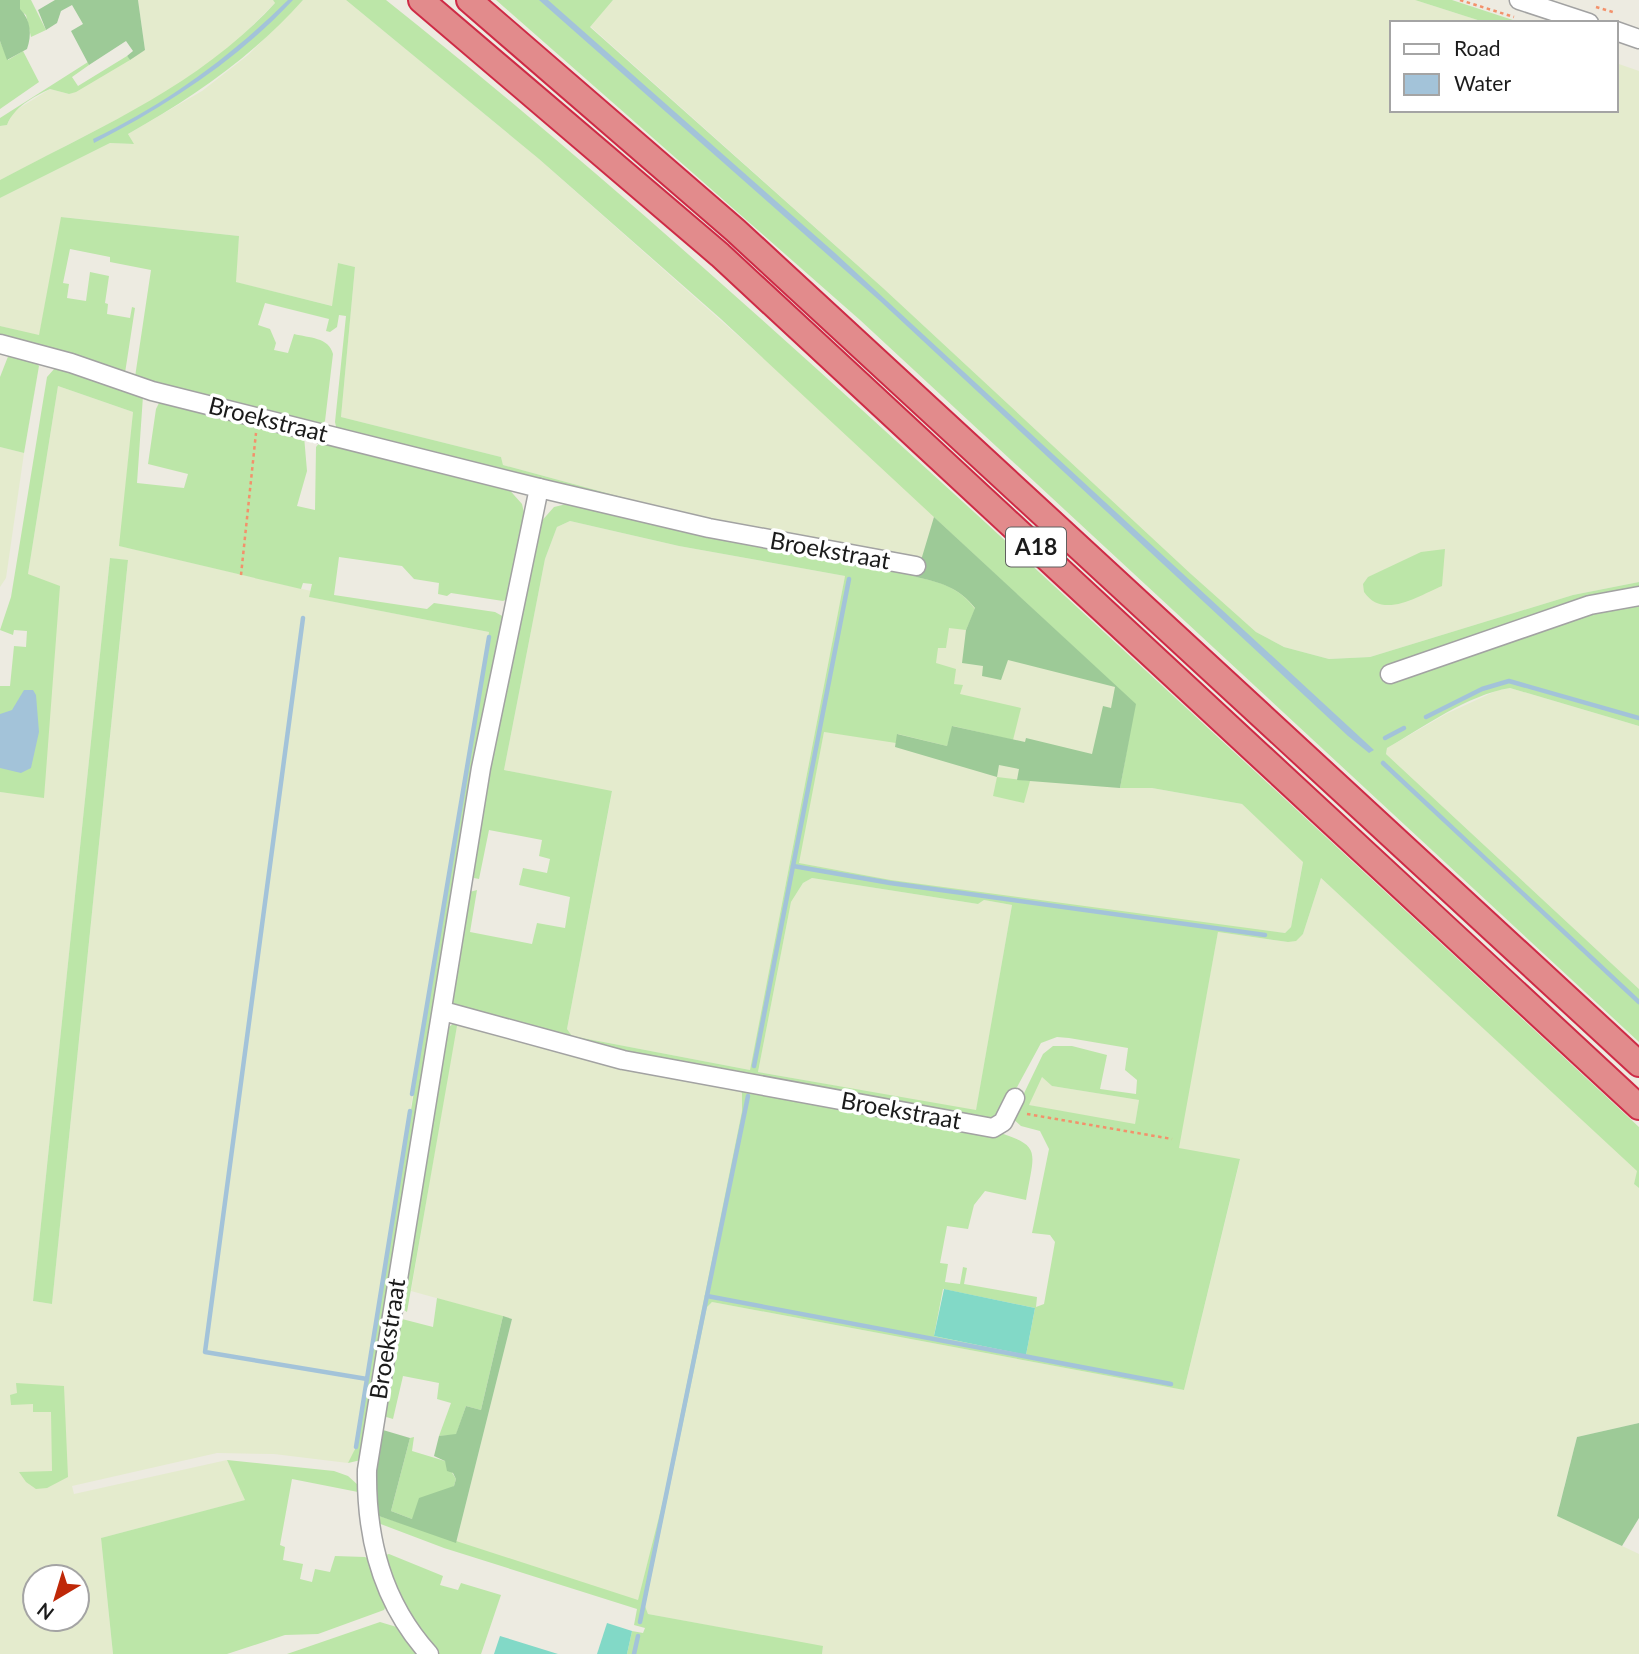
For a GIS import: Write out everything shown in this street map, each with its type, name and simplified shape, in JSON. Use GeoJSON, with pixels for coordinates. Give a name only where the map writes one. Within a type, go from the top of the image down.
{"type":"FeatureCollection","features":[{"type":"Feature","properties":{"kind":"highway","name":"A18"},"geometry":{"type":"LineString","coordinates":[[421,0],[720,255],[1639,1107]]}},
{"type":"Feature","properties":{"kind":"highway","name":"A18"},"geometry":{"type":"LineString","coordinates":[[469,0],[735,230],[1639,1064]]}},
{"type":"Feature","properties":{"kind":"street"},"geometry":{"type":"LineString","coordinates":[[1519,0],[1583,21]]}},
{"type":"Feature","properties":{"kind":"street"},"geometry":{"type":"LineString","coordinates":[[1621,24],[1639,39]]}},
{"type":"Feature","properties":{"kind":"street","name":"Broekstraat"},"geometry":{"type":"LineString","coordinates":[[0,344],[71,363],[152,391],[540,488],[709,528],[916,566]]}},
{"type":"Feature","properties":{"kind":"street","name":"Broekstraat"},"geometry":{"type":"LineString","coordinates":[[429,1654],[396,1612],[384,1583],[371,1533],[367,1475],[481,768],[540,488]]}},
{"type":"Feature","properties":{"kind":"street"},"geometry":{"type":"LineString","coordinates":[[1390,674],[1590,605],[1639,596]]}},
{"type":"Feature","properties":{"kind":"street","name":"Broekstraat"},"geometry":{"type":"LineString","coordinates":[[443,1011],[623,1060],[993,1128],[999,1127],[1012,1104]]}},
{"type":"Feature","properties":{"kind":"path"},"geometry":{"type":"LineString","coordinates":[[1460,0],[1520,19]]}},
{"type":"Feature","properties":{"kind":"path"},"geometry":{"type":"LineString","coordinates":[[1588,4],[1616,21]]}},
{"type":"Feature","properties":{"kind":"path"},"geometry":{"type":"LineString","coordinates":[[240,575],[259,419]]}},
{"type":"Feature","properties":{"kind":"path"},"geometry":{"type":"LineString","coordinates":[[1012,1104],[1172,1139]]}},
{"type":"Feature","properties":{"kind":"green space"},"geometry":{"type":"Polygon","coordinates":[[[0,0],[20,0],[20,9],[29,28],[27,49],[7,60],[0,41],[0,0]]]}},
{"type":"Feature","properties":{"kind":"green space"},"geometry":{"type":"Polygon","coordinates":[[[20,0],[31,0],[46,30],[31,37],[26,15],[20,10],[20,0]]]}},
{"type":"Feature","properties":{"kind":"green space"},"geometry":{"type":"Polygon","coordinates":[[[55,0],[138,0],[145,50],[130,60],[127,56],[133,51],[126,41],[89,65],[71,31],[83,24],[72,5],[61,11],[57,23],[46,30],[38,10],[55,0]]]}},
{"type":"Feature","properties":{"kind":"green space"},"geometry":{"type":"Polygon","coordinates":[[[138,0],[273,0],[275,3],[228,50],[195,75],[133,111],[0,180],[0,126],[7,125],[13,112],[50,89],[69,94],[145,50],[138,0]]]}},
{"type":"Feature","properties":{"kind":"green space"},"geometry":{"type":"Polygon","coordinates":[[[273,0],[303,0],[264,39],[222,74],[128,134],[134,144],[110,143],[0,198],[0,180],[110,123],[180,82],[245,32],[275,3],[273,0]]]}},
{"type":"Feature","properties":{"kind":"green space"},"geometry":{"type":"Polygon","coordinates":[[[303,0],[346,0],[539,159],[833,420],[1115,686],[1120,788],[1152,788],[1242,804],[1303,861],[1291,927],[1285,933],[1219,927],[891,880],[798,863],[824,732],[833,733],[863,568],[784,539],[633,503],[625,498],[503,465],[501,457],[341,417],[355,267],[338,263],[333,306],[235,282],[239,236],[62,217],[39,336],[0,326],[0,198],[110,143],[133,144],[128,134],[202,91],[248,55],[303,0]]]}},
{"type":"Feature","properties":{"kind":"green space"},"geometry":{"type":"Polygon","coordinates":[[[346,0],[386,0],[616,191],[986,523],[1639,1127],[1639,1188],[1634,1184],[1637,1171],[1321,878],[1303,934],[1296,941],[1218,932],[1179,1148],[1240,1159],[1184,1390],[712,1302],[707,1307],[645,1606],[648,1614],[823,1646],[822,1654],[627,1654],[632,1631],[643,1633],[645,1628],[634,1625],[637,1609],[444,1548],[378,1523],[376,1515],[638,1600],[664,1497],[742,1111],[742,1093],[738,1088],[594,1061],[463,1023],[457,1026],[407,1312],[399,1307],[445,1030],[458,1020],[630,1066],[988,1129],[1018,1140],[1031,1151],[1032,1169],[1026,1200],[985,1191],[974,1205],[968,1229],[947,1226],[940,1263],[948,1264],[945,1282],[960,1284],[963,1267],[967,1268],[964,1284],[1037,1297],[1036,1307],[1044,1304],[1055,1242],[1050,1235],[1032,1233],[1049,1149],[1040,1131],[1021,1126],[1012,1118],[1043,1054],[1053,1046],[1072,1046],[1107,1055],[1100,1089],[1136,1094],[1137,1080],[1125,1070],[1128,1048],[1057,1037],[1041,1043],[1003,1113],[993,1120],[981,1120],[606,1052],[465,1013],[452,1002],[450,996],[466,893],[477,890],[470,932],[532,944],[537,923],[565,928],[570,897],[519,885],[523,868],[547,873],[550,859],[539,856],[542,840],[489,830],[479,879],[474,878],[470,871],[507,656],[539,524],[554,507],[575,502],[788,551],[917,571],[916,577],[949,587],[963,596],[975,609],[966,630],[949,628],[946,648],[938,648],[936,663],[956,669],[954,684],[963,685],[960,694],[1021,708],[1013,740],[953,726],[947,746],[898,734],[896,743],[824,732],[799,863],[891,880],[1285,933],[1291,927],[1303,862],[1242,804],[1152,788],[1120,788],[1135,704],[721,319],[539,159],[346,0]],[[570,521],[557,527],[545,559],[504,770],[612,791],[567,1029],[572,1036],[750,1070],[845,576],[679,546],[570,521]],[[812,878],[803,883],[791,902],[758,1072],[976,1110],[1012,905],[984,900],[978,904],[812,878]],[[1042,1077],[1029,1105],[1135,1124],[1139,1100],[1052,1086],[1042,1077]],[[943,1289],[934,1336],[1026,1355],[1035,1308],[943,1289]]]}},
{"type":"Feature","properties":{"kind":"green space"},"geometry":{"type":"Polygon","coordinates":[[[496,0],[613,0],[590,27],[883,288],[1191,574],[1256,632],[1284,647],[1329,659],[1370,657],[1573,595],[1639,582],[1639,589],[1584,614],[1639,602],[1639,726],[1510,688],[1478,697],[1446,713],[1387,748],[1386,754],[1639,989],[1639,1042],[860,320],[496,0]]]}},
{"type":"Feature","properties":{"kind":"green space"},"geometry":{"type":"Polygon","coordinates":[[[613,0],[1415,0],[1481,21],[1390,21],[1390,112],[1618,112],[1618,64],[1639,71],[1639,582],[1573,595],[1370,657],[1329,659],[1284,647],[1256,632],[1191,574],[883,288],[590,26],[613,0]]]}},
{"type":"Feature","properties":{"kind":"green space"},"geometry":{"type":"Polygon","coordinates":[[[1415,0],[1452,0],[1516,21],[1481,21],[1415,0]]]}},
{"type":"Feature","properties":{"kind":"green space"},"geometry":{"type":"Polygon","coordinates":[[[0,41],[8,60],[23,51],[39,82],[0,109],[0,41]]]}},
{"type":"Feature","properties":{"kind":"green space"},"geometry":{"type":"Polygon","coordinates":[[[127,56],[130,60],[76,92],[69,94],[50,89],[37,95],[19,108],[7,125],[0,126],[0,118],[88,62],[89,65],[72,77],[78,86],[127,56]]]}},
{"type":"Feature","properties":{"kind":"green space"},"geometry":{"type":"Polygon","coordinates":[[[61,217],[239,236],[236,282],[332,306],[338,263],[355,267],[341,417],[501,457],[503,465],[625,498],[633,503],[337,431],[335,422],[346,316],[339,315],[337,327],[330,332],[326,331],[329,319],[265,303],[258,325],[270,329],[276,343],[274,350],[288,353],[294,334],[318,339],[331,348],[333,354],[325,421],[320,427],[185,394],[135,377],[151,270],[110,262],[110,257],[70,249],[63,283],[69,284],[67,298],[86,301],[90,272],[109,276],[105,303],[108,304],[107,314],[130,318],[132,307],[135,308],[125,373],[0,338],[0,326],[39,335],[61,217]]]}},
{"type":"Feature","properties":{"kind":"green space"},"geometry":{"type":"Polygon","coordinates":[[[9,354],[35,361],[39,366],[24,453],[0,447],[0,377],[9,354]]]}},
{"type":"Feature","properties":{"kind":"green space"},"geometry":{"type":"Polygon","coordinates":[[[55,368],[143,396],[137,483],[184,488],[188,474],[148,464],[156,409],[160,401],[304,436],[307,471],[297,506],[315,510],[316,447],[321,441],[507,487],[522,504],[525,517],[508,599],[503,601],[451,593],[447,596],[438,594],[439,583],[414,579],[402,566],[339,557],[334,595],[427,609],[434,603],[495,612],[504,617],[361,1460],[348,1463],[356,1447],[489,632],[309,597],[312,584],[303,583],[301,589],[119,546],[133,412],[58,386],[28,574],[60,586],[44,798],[0,792],[0,686],[10,686],[14,646],[26,647],[27,631],[14,630],[13,635],[0,630],[11,597],[47,377],[55,368]]]}},
{"type":"Feature","properties":{"kind":"green space"},"geometry":{"type":"Polygon","coordinates":[[[58,386],[133,412],[120,546],[311,591],[310,597],[489,632],[353,1457],[348,1463],[274,1454],[217,1453],[72,1486],[74,1494],[227,1460],[246,1500],[101,1538],[113,1654],[0,1654],[0,792],[44,797],[28,574],[58,386]],[[110,558],[33,1301],[52,1304],[128,561],[110,558]]]}},
{"type":"Feature","properties":{"kind":"green space"},"geometry":{"type":"Polygon","coordinates":[[[0,447],[24,453],[6,578],[0,587],[0,447]]]}},
{"type":"Feature","properties":{"kind":"green space"},"geometry":{"type":"Polygon","coordinates":[[[934,517],[1136,704],[1120,788],[1017,780],[1019,769],[999,765],[997,777],[895,747],[897,734],[947,746],[952,726],[1025,742],[1026,738],[1092,754],[1103,706],[1111,708],[1115,687],[1008,660],[1001,680],[982,676],[983,666],[962,663],[966,630],[975,608],[963,595],[949,587],[916,577],[934,517]]]}},
{"type":"Feature","properties":{"kind":"green space"},"geometry":{"type":"Polygon","coordinates":[[[570,521],[679,546],[845,576],[750,1070],[572,1036],[567,1029],[612,792],[504,770],[545,559],[557,527],[570,521]]]}},
{"type":"Feature","properties":{"kind":"green space"},"geometry":{"type":"Polygon","coordinates":[[[1445,549],[1442,586],[1412,600],[1391,605],[1372,600],[1364,592],[1363,584],[1368,577],[1421,552],[1445,549]]]}},
{"type":"Feature","properties":{"kind":"green space"},"geometry":{"type":"Polygon","coordinates":[[[110,558],[128,560],[52,1304],[33,1301],[110,558]]]}},
{"type":"Feature","properties":{"kind":"green space"},"geometry":{"type":"Polygon","coordinates":[[[1510,688],[1639,726],[1639,989],[1386,754],[1387,748],[1446,714],[1498,690],[1510,688]]]}},
{"type":"Feature","properties":{"kind":"green space"},"geometry":{"type":"Polygon","coordinates":[[[997,777],[1030,781],[1024,803],[993,796],[997,777]]]}},
{"type":"Feature","properties":{"kind":"green space"},"geometry":{"type":"Polygon","coordinates":[[[812,878],[978,904],[984,900],[1012,905],[976,1111],[758,1072],[791,902],[803,883],[812,878]]]}},
{"type":"Feature","properties":{"kind":"green space"},"geometry":{"type":"Polygon","coordinates":[[[1321,878],[1638,1171],[1634,1184],[1639,1188],[1639,1423],[1577,1437],[1557,1515],[1639,1554],[1639,1654],[822,1654],[823,1647],[648,1614],[645,1606],[707,1307],[712,1302],[1184,1390],[1240,1160],[1178,1149],[1218,932],[1288,942],[1303,934],[1321,878]]]}},
{"type":"Feature","properties":{"kind":"green space"},"geometry":{"type":"Polygon","coordinates":[[[463,1023],[594,1061],[738,1088],[742,1093],[742,1111],[664,1497],[638,1601],[456,1543],[512,1319],[411,1291],[453,1045],[457,1026],[463,1023]]]}},
{"type":"Feature","properties":{"kind":"green space"},"geometry":{"type":"Polygon","coordinates":[[[1042,1076],[1052,1086],[1139,1100],[1135,1125],[1028,1105],[1042,1076]]]}},
{"type":"Feature","properties":{"kind":"green space"},"geometry":{"type":"Polygon","coordinates":[[[437,1298],[503,1316],[481,1410],[466,1406],[456,1435],[439,1436],[451,1403],[437,1399],[439,1383],[403,1376],[393,1419],[383,1416],[397,1323],[402,1319],[433,1327],[437,1298]]]}},
{"type":"Feature","properties":{"kind":"green space"},"geometry":{"type":"Polygon","coordinates":[[[503,1316],[512,1319],[456,1543],[376,1515],[375,1468],[383,1430],[410,1438],[391,1511],[412,1519],[419,1498],[454,1486],[456,1479],[453,1473],[447,1471],[445,1461],[434,1456],[439,1436],[456,1434],[466,1406],[481,1410],[503,1316]]]}},
{"type":"Feature","properties":{"kind":"green space"},"geometry":{"type":"Polygon","coordinates":[[[16,1383],[64,1386],[68,1477],[47,1488],[36,1489],[26,1482],[19,1472],[52,1471],[51,1412],[33,1412],[33,1404],[11,1405],[10,1395],[17,1393],[16,1383]]]}},
{"type":"Feature","properties":{"kind":"green space"},"geometry":{"type":"Polygon","coordinates":[[[1639,1423],[1639,1518],[1622,1546],[1557,1516],[1577,1437],[1639,1423]]]}},
{"type":"Feature","properties":{"kind":"green space"},"geometry":{"type":"Polygon","coordinates":[[[414,1437],[412,1451],[445,1461],[456,1479],[454,1486],[412,1519],[391,1511],[410,1438],[414,1437]]]}},
{"type":"Feature","properties":{"kind":"green space"},"geometry":{"type":"Polygon","coordinates":[[[227,1460],[334,1471],[348,1476],[358,1485],[358,1492],[292,1479],[280,1545],[285,1547],[283,1560],[303,1564],[300,1579],[312,1582],[315,1569],[330,1572],[335,1556],[365,1557],[369,1559],[386,1606],[384,1610],[318,1634],[285,1635],[227,1654],[113,1654],[101,1538],[245,1500],[227,1460]]]}},
{"type":"Feature","properties":{"kind":"green space"},"geometry":{"type":"Polygon","coordinates":[[[389,1554],[443,1576],[440,1585],[458,1590],[461,1583],[501,1595],[481,1654],[437,1654],[396,1595],[385,1555],[389,1554]]]}},
{"type":"Feature","properties":{"kind":"green space"},"geometry":{"type":"Polygon","coordinates":[[[380,1622],[400,1628],[420,1654],[287,1654],[380,1622]]]}},
{"type":"Feature","properties":{"kind":"shaded area"},"geometry":{"type":"Polygon","coordinates":[[[944,1289],[1035,1308],[1026,1355],[934,1336],[944,1289]]]}},
{"type":"Feature","properties":{"kind":"shaded area"},"geometry":{"type":"Polygon","coordinates":[[[607,1623],[632,1631],[627,1654],[597,1654],[607,1623]]]}},
{"type":"Feature","properties":{"kind":"shaded area"},"geometry":{"type":"Polygon","coordinates":[[[500,1636],[558,1654],[494,1654],[500,1636]]]}},
{"type":"Feature","properties":{"kind":"water"},"geometry":{"type":"Polygon","coordinates":[[[288,0],[293,0],[248,43],[200,80],[94,143],[93,139],[196,78],[243,41],[288,0]]]}},
{"type":"Feature","properties":{"kind":"water"},"geometry":{"type":"Polygon","coordinates":[[[539,0],[548,0],[835,253],[1374,750],[1369,753],[1348,736],[880,301],[539,0]]]}},
{"type":"Feature","properties":{"kind":"water"},"geometry":{"type":"Polygon","coordinates":[[[24,690],[33,690],[36,695],[39,732],[31,768],[21,773],[0,768],[0,714],[12,710],[24,690]]]}},
{"type":"Feature","properties":{"kind":"waterway"},"geometry":{"type":"LineString","coordinates":[[754,1066],[849,579]]}},
{"type":"Feature","properties":{"kind":"waterway"},"geometry":{"type":"LineString","coordinates":[[303,618],[205,1352],[367,1379]]}},
{"type":"Feature","properties":{"kind":"waterway"},"geometry":{"type":"LineString","coordinates":[[412,1094],[489,637]]}},
{"type":"Feature","properties":{"kind":"waterway"},"geometry":{"type":"LineString","coordinates":[[1426,717],[1482,689],[1509,681],[1639,718]]}},
{"type":"Feature","properties":{"kind":"waterway"},"geometry":{"type":"LineString","coordinates":[[1385,738],[1404,728]]}},
{"type":"Feature","properties":{"kind":"waterway"},"geometry":{"type":"LineString","coordinates":[[1383,763],[1639,1002]]}},
{"type":"Feature","properties":{"kind":"waterway"},"geometry":{"type":"LineString","coordinates":[[793,866],[890,883],[1265,935]]}},
{"type":"Feature","properties":{"kind":"waterway"},"geometry":{"type":"LineString","coordinates":[[640,1622],[748,1096]]}},
{"type":"Feature","properties":{"kind":"waterway"},"geometry":{"type":"LineString","coordinates":[[356,1447],[410,1111]]}},
{"type":"Feature","properties":{"kind":"waterway"},"geometry":{"type":"LineString","coordinates":[[707,1296],[1171,1384]]}},
{"type":"Feature","properties":{"kind":"waterway"},"geometry":{"type":"LineString","coordinates":[[634,1654],[638,1636]]}}]}
